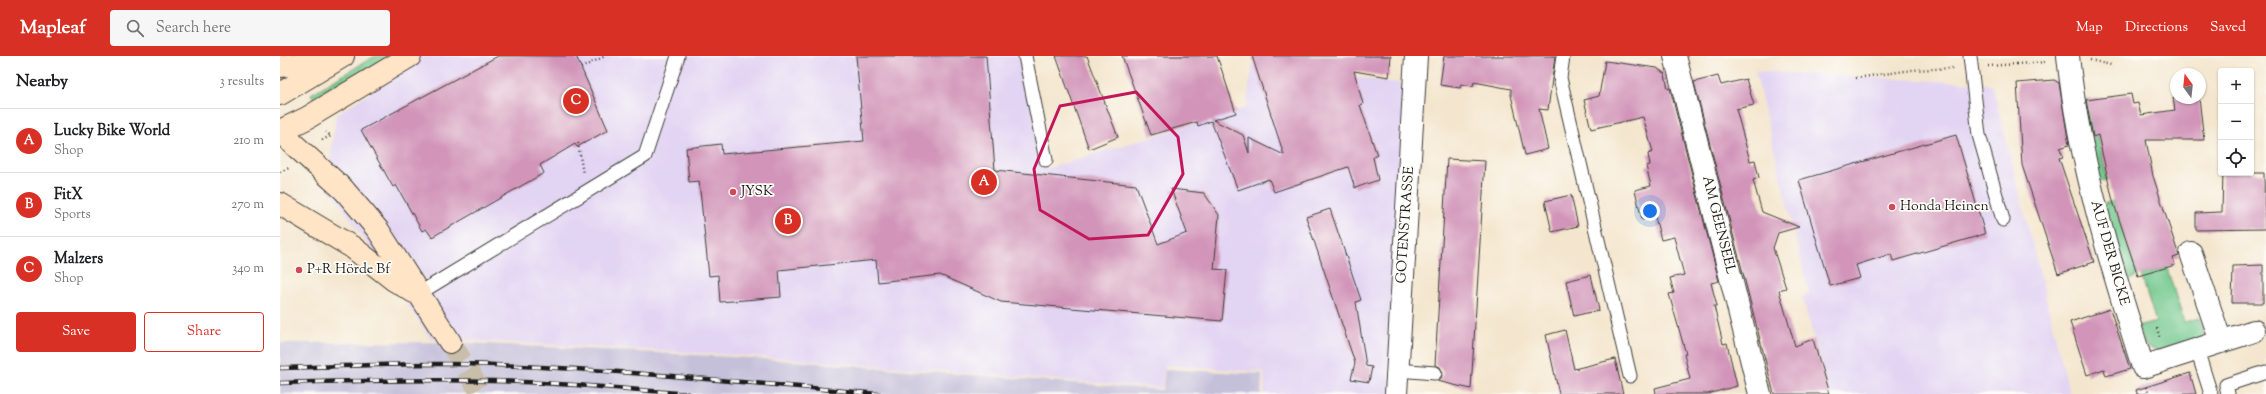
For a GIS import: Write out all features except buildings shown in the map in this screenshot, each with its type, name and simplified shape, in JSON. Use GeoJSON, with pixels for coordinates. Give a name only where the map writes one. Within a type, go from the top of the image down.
{"type":"FeatureCollection","features":[{"type":"Feature","properties":{"kind":"main road"},"geometry":{"type":"LineString","coordinates":[[410,56],[307,118],[280,132],[344,190],[378,230],[450,342]]}},
{"type":"Feature","properties":{"kind":"main road"},"geometry":{"type":"LineString","coordinates":[[280,66],[340,58]]}},
{"type":"Feature","properties":{"kind":"main road"},"geometry":{"type":"LineString","coordinates":[[280,94],[340,58]]}},
{"type":"Feature","properties":{"kind":"main road"},"geometry":{"type":"LineString","coordinates":[[280,204],[352,247],[394,280],[418,294]]}},
{"type":"Feature","properties":{"kind":"street","name":"GOTENSTRASSE"},"geometry":{"type":"LineString","coordinates":[[1396,394],[1416,56]]}},
{"type":"Feature","properties":{"kind":"street","name":"AM GEENSEEL"},"geometry":{"type":"LineString","coordinates":[[1675,56],[1760,394]]}},
{"type":"Feature","properties":{"kind":"street","name":"AUF DER BICKE"},"geometry":{"type":"LineString","coordinates":[[2068,56],[2083,155],[2115,277],[2144,367],[2254,332]]}},
{"type":"Feature","properties":{"kind":"street"},"geometry":{"type":"LineString","coordinates":[[2191,253],[2221,342]]}},
{"type":"Feature","properties":{"kind":"lane"},"geometry":{"type":"LineString","coordinates":[[418,294],[645,156],[678,56]]}},
{"type":"Feature","properties":{"kind":"lane"},"geometry":{"type":"LineString","coordinates":[[1025,56],[1046,160]]}},
{"type":"Feature","properties":{"kind":"lane"},"geometry":{"type":"LineString","coordinates":[[1563,56],[1560,78],[1630,376]]}},
{"type":"Feature","properties":{"kind":"lane"},"geometry":{"type":"LineString","coordinates":[[1970,56],[1979,135],[2003,220]]}},
{"type":"Feature","properties":{"kind":"lane"},"geometry":{"type":"LineString","coordinates":[[2197,350],[2211,394]]}},
{"type":"Feature","properties":{"kind":"lane"},"geometry":{"type":"LineString","coordinates":[[1397,370],[1434,373]]}},
{"type":"Feature","properties":{"kind":"lane"},"geometry":{"type":"LineString","coordinates":[[2228,394],[2226,385],[2266,372]]}},
{"type":"Feature","properties":{"kind":"path"},"geometry":{"type":"LineString","coordinates":[[582,68],[605,56]]}},
{"type":"Feature","properties":{"kind":"path"},"geometry":{"type":"LineString","coordinates":[[323,140],[331,136],[324,131]]}},
{"type":"Feature","properties":{"kind":"path"},"geometry":{"type":"LineString","coordinates":[[578,143],[586,193]]}},
{"type":"Feature","properties":{"kind":"path"},"geometry":{"type":"LineString","coordinates":[[280,172],[289,168]]}},
{"type":"Feature","properties":{"kind":"highlighted area"},"geometry":{"type":"Polygon","coordinates":[[[1136,92],[1178,137],[1183,174],[1148,235],[1089,239],[1040,210],[1034,169],[1060,106],[1136,92]]]}},
{"type":"Feature","properties":{"kind":"shaded area"},"geometry":{"type":"Polygon","coordinates":[[[407,56],[1023,56],[1045,169],[1246,108],[1253,63],[1411,85],[1393,394],[1264,394],[1264,372],[1165,365],[1161,388],[752,356],[430,338],[327,184],[336,115],[408,68],[407,56]]]}},
{"type":"Feature","properties":{"kind":"shaded area"},"geometry":{"type":"Polygon","coordinates":[[[1755,71],[1992,84],[2070,394],[1830,394],[1802,297],[1809,294],[1755,71]]]}},
{"type":"Feature","properties":{"kind":"shaded area"},"geometry":{"type":"Polygon","coordinates":[[[450,342],[752,358],[1162,390],[1165,369],[1262,374],[1261,394],[280,394],[280,343],[450,342]]]}},
{"type":"Feature","properties":{"kind":"green space"},"geometry":{"type":"Polygon","coordinates":[[[375,56],[390,56],[315,101],[311,94],[375,56]]]}},
{"type":"Feature","properties":{"kind":"green space"},"geometry":{"type":"Polygon","coordinates":[[[2090,99],[2107,180],[2097,182],[2081,100],[2090,99]]]}},
{"type":"Feature","properties":{"kind":"green space"},"geometry":{"type":"Polygon","coordinates":[[[2113,201],[2138,276],[2126,281],[2103,204],[2113,201]]]}},
{"type":"Feature","properties":{"kind":"green space"},"geometry":{"type":"Polygon","coordinates":[[[2167,268],[2184,322],[2199,318],[2204,332],[2202,339],[2158,351],[2145,345],[2137,327],[2156,322],[2141,275],[2167,268]]]}},
{"type":"Feature","properties":{"kind":"tunnel"},"geometry":{"type":"LineString","coordinates":[[450,342],[482,394]]}},
{"type":"Feature","properties":{"kind":"railway"},"geometry":{"type":"LineString","coordinates":[[280,368],[414,364],[468,364],[543,367],[639,373],[879,394]]}},
{"type":"Feature","properties":{"kind":"railway"},"geometry":{"type":"LineString","coordinates":[[280,383],[465,380],[590,386],[688,394]]}},
{"type":"Feature","properties":{"kind":"place","name":"Malzers"},"geometry":{"type":"Point","coordinates":[576,101]}},
{"type":"Feature","properties":{"kind":"place","name":"Lucky Bike World"},"geometry":{"type":"Point","coordinates":[984,182]}},
{"type":"Feature","properties":{"kind":"place","name":"JYSK"},"geometry":{"type":"Point","coordinates":[733,192]}},
{"type":"Feature","properties":{"kind":"place","name":"Honda Heinen"},"geometry":{"type":"Point","coordinates":[1892,207]}},
{"type":"Feature","properties":{"kind":"place","name":"FitX"},"geometry":{"type":"Point","coordinates":[788,221]}},
{"type":"Feature","properties":{"kind":"place","name":"P+R Hörde Bf"},"geometry":{"type":"Point","coordinates":[299,270]}}]}
